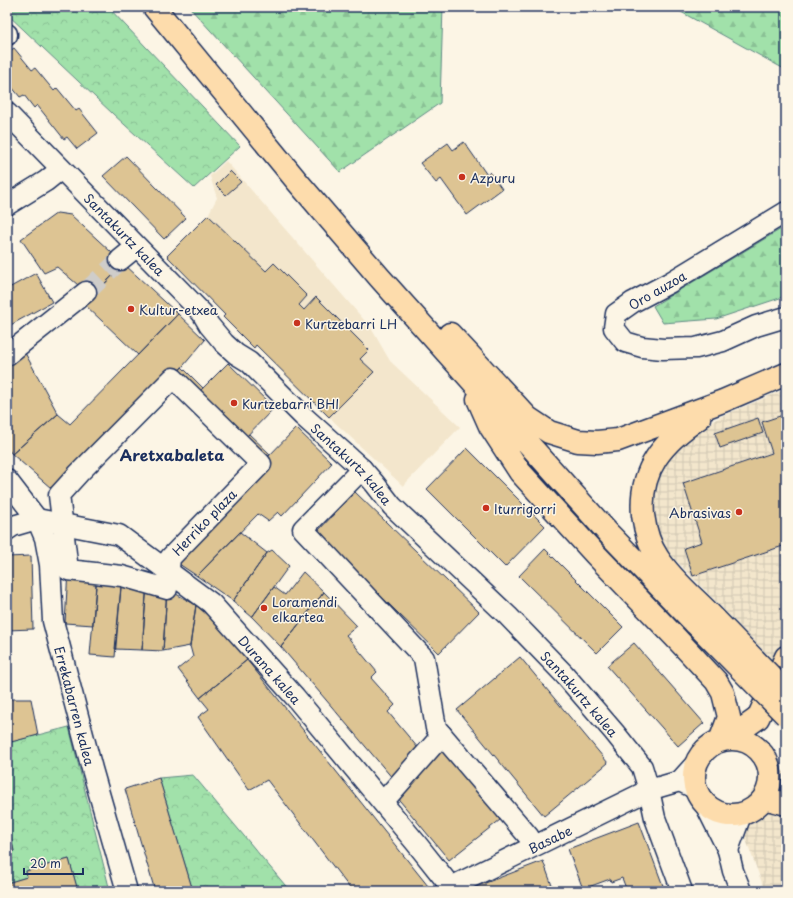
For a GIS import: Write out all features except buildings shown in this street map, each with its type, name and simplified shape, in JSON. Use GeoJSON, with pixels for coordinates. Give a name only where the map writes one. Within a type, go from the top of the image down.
{"type":"FeatureCollection","features":[{"type":"Feature","properties":{"kind":"main road"},"geometry":{"type":"LineString","coordinates":[[154,7],[296,180],[380,278],[610,535],[786,692]]}},
{"type":"Feature","properties":{"kind":"main road"},"geometry":{"type":"LineString","coordinates":[[380,278],[435,318],[528,418],[549,432],[578,441],[597,442],[618,440],[723,401],[786,374]]}},
{"type":"Feature","properties":{"kind":"main road"},"geometry":{"type":"LineString","coordinates":[[468,378],[490,426],[520,472],[595,554],[716,681],[723,693],[729,717],[724,740]]}},
{"type":"Feature","properties":{"kind":"main road"},"geometry":{"type":"LineString","coordinates":[[723,401],[679,432],[654,460],[647,475],[643,491],[645,526],[651,545],[658,558],[702,618],[786,715]]}},
{"type":"Feature","properties":{"kind":"main road"},"geometry":{"type":"LineString","coordinates":[[758,718],[765,758],[771,779],[768,792],[761,802],[752,810],[740,815],[728,816],[716,812],[694,792],[694,772],[698,761],[705,750],[724,740],[758,718],[786,657]]}},
{"type":"Feature","properties":{"kind":"main road"},"geometry":{"type":"LineString","coordinates":[[724,740],[742,740],[754,745],[786,784]]}},
{"type":"Feature","properties":{"kind":"main road"},"geometry":{"type":"LineString","coordinates":[[764,798],[786,804]]}},
{"type":"Feature","properties":{"kind":"street","name":"Santakurtz kalea"},"geometry":{"type":"LineString","coordinates":[[9,119],[61,169],[202,313],[209,326],[224,343],[236,354],[249,362],[314,426],[362,469],[392,506],[508,616],[564,674],[642,767],[655,818],[682,891]]}},
{"type":"Feature","properties":{"kind":"street"},"geometry":{"type":"LineString","coordinates":[[7,205],[46,181],[61,169]]}},
{"type":"Feature","properties":{"kind":"street","name":"Oro auzoa"},"geometry":{"type":"LineString","coordinates":[[786,212],[669,283],[633,302],[616,314],[614,328],[625,342],[642,347],[663,349],[696,348],[723,341],[756,326],[786,317]]}},
{"type":"Feature","properties":{"kind":"street"},"geometry":{"type":"LineString","coordinates":[[120,260],[136,246]]}},
{"type":"Feature","properties":{"kind":"street"},"geometry":{"type":"LineString","coordinates":[[7,355],[86,292]]}},
{"type":"Feature","properties":{"kind":"street","name":"Herriko plaza"},"geometry":{"type":"LineString","coordinates":[[173,378],[261,464],[170,558],[167,590],[122,576],[68,570],[62,524],[59,495],[173,378]]}},
{"type":"Feature","properties":{"kind":"street"},"geometry":{"type":"LineString","coordinates":[[362,469],[303,529],[424,658],[436,728],[529,837]]}},
{"type":"Feature","properties":{"kind":"street","name":"Errekabarren kalea"},"geometry":{"type":"LineString","coordinates":[[7,480],[37,519],[45,538],[50,565],[53,621],[93,775],[127,891]]}},
{"type":"Feature","properties":{"kind":"street"},"geometry":{"type":"LineString","coordinates":[[7,530],[13,526],[37,519]]}},
{"type":"Feature","properties":{"kind":"street","name":"Durana kalea"},"geometry":{"type":"LineString","coordinates":[[37,519],[119,534],[212,603],[383,802],[452,889]]}},
{"type":"Feature","properties":{"kind":"street"},"geometry":{"type":"LineString","coordinates":[[383,802],[442,735]]}},
{"type":"Feature","properties":{"kind":"street","name":"Basabe"},"geometry":{"type":"LineString","coordinates":[[452,889],[649,790],[694,792]]}},
{"type":"Feature","properties":{"kind":"street"},"geometry":{"type":"LineString","coordinates":[[694,792],[728,850],[733,871],[741,891]]}},
{"type":"Feature","properties":{"kind":"street"},"geometry":{"type":"LineString","coordinates":[[728,850],[740,815]]}},
{"type":"Feature","properties":{"kind":"shaded area","name":"Kurtzebarri LH"},"geometry":{"type":"Polygon","coordinates":[[[226,161],[371,328],[390,361],[460,427],[403,486],[329,417],[256,345],[254,348],[223,317],[225,314],[167,256],[208,215],[217,198],[210,176],[226,161]]]}},
{"type":"Feature","properties":{"kind":"shaded area"},"geometry":{"type":"Polygon","coordinates":[[[786,389],[786,674],[664,548],[655,525],[654,503],[657,481],[666,461],[681,439],[722,416],[786,389]]]}},
{"type":"Feature","properties":{"kind":"shaded area"},"geometry":{"type":"Polygon","coordinates":[[[775,764],[786,774],[786,891],[765,891],[735,810],[775,764]]]}},
{"type":"Feature","properties":{"kind":"green space"},"geometry":{"type":"Polygon","coordinates":[[[7,7],[108,7],[240,146],[194,188],[7,14],[7,7]]]}},
{"type":"Feature","properties":{"kind":"green space"},"geometry":{"type":"Polygon","coordinates":[[[189,7],[443,7],[440,103],[340,172],[189,7]]]}},
{"type":"Feature","properties":{"kind":"green space"},"geometry":{"type":"Polygon","coordinates":[[[672,7],[786,7],[786,70],[672,7]]]}},
{"type":"Feature","properties":{"kind":"green space"},"geometry":{"type":"Polygon","coordinates":[[[786,226],[786,296],[716,319],[663,323],[653,306],[786,226]]]}},
{"type":"Feature","properties":{"kind":"green space"},"geometry":{"type":"Polygon","coordinates":[[[69,727],[110,891],[78,891],[69,859],[26,871],[27,877],[7,883],[7,853],[14,851],[7,822],[7,743],[69,727]]]}},
{"type":"Feature","properties":{"kind":"green space"},"geometry":{"type":"Polygon","coordinates":[[[193,775],[290,891],[193,891],[159,778],[193,775]]]}},
{"type":"Feature","properties":{"kind":"tunnel"},"geometry":{"type":"LineString","coordinates":[[86,292],[120,260]]}},
{"type":"Feature","properties":{"kind":"place","name":"Azpuru"},"geometry":{"type":"Point","coordinates":[462,177]}},
{"type":"Feature","properties":{"kind":"place","name":"Kultur-etxea"},"geometry":{"type":"Point","coordinates":[131,309]}},
{"type":"Feature","properties":{"kind":"place","name":"Kurtzebarri LH"},"geometry":{"type":"Point","coordinates":[297,323]}},
{"type":"Feature","properties":{"kind":"place","name":"Kurtzebarri BHI"},"geometry":{"type":"Point","coordinates":[234,403]}},
{"type":"Feature","properties":{"kind":"place","name":"Iturrigorri"},"geometry":{"type":"Point","coordinates":[486,508]}},
{"type":"Feature","properties":{"kind":"place","name":"Abrasivas"},"geometry":{"type":"Point","coordinates":[739,512]}},
{"type":"Feature","properties":{"kind":"place","name":"Loramendi elkartea"},"geometry":{"type":"Point","coordinates":[264,608]}},
{"type":"Feature","properties":{"kind":"district","name":"Aretxabaleta"},"geometry":{"type":"Point","coordinates":[172,454]}}]}
